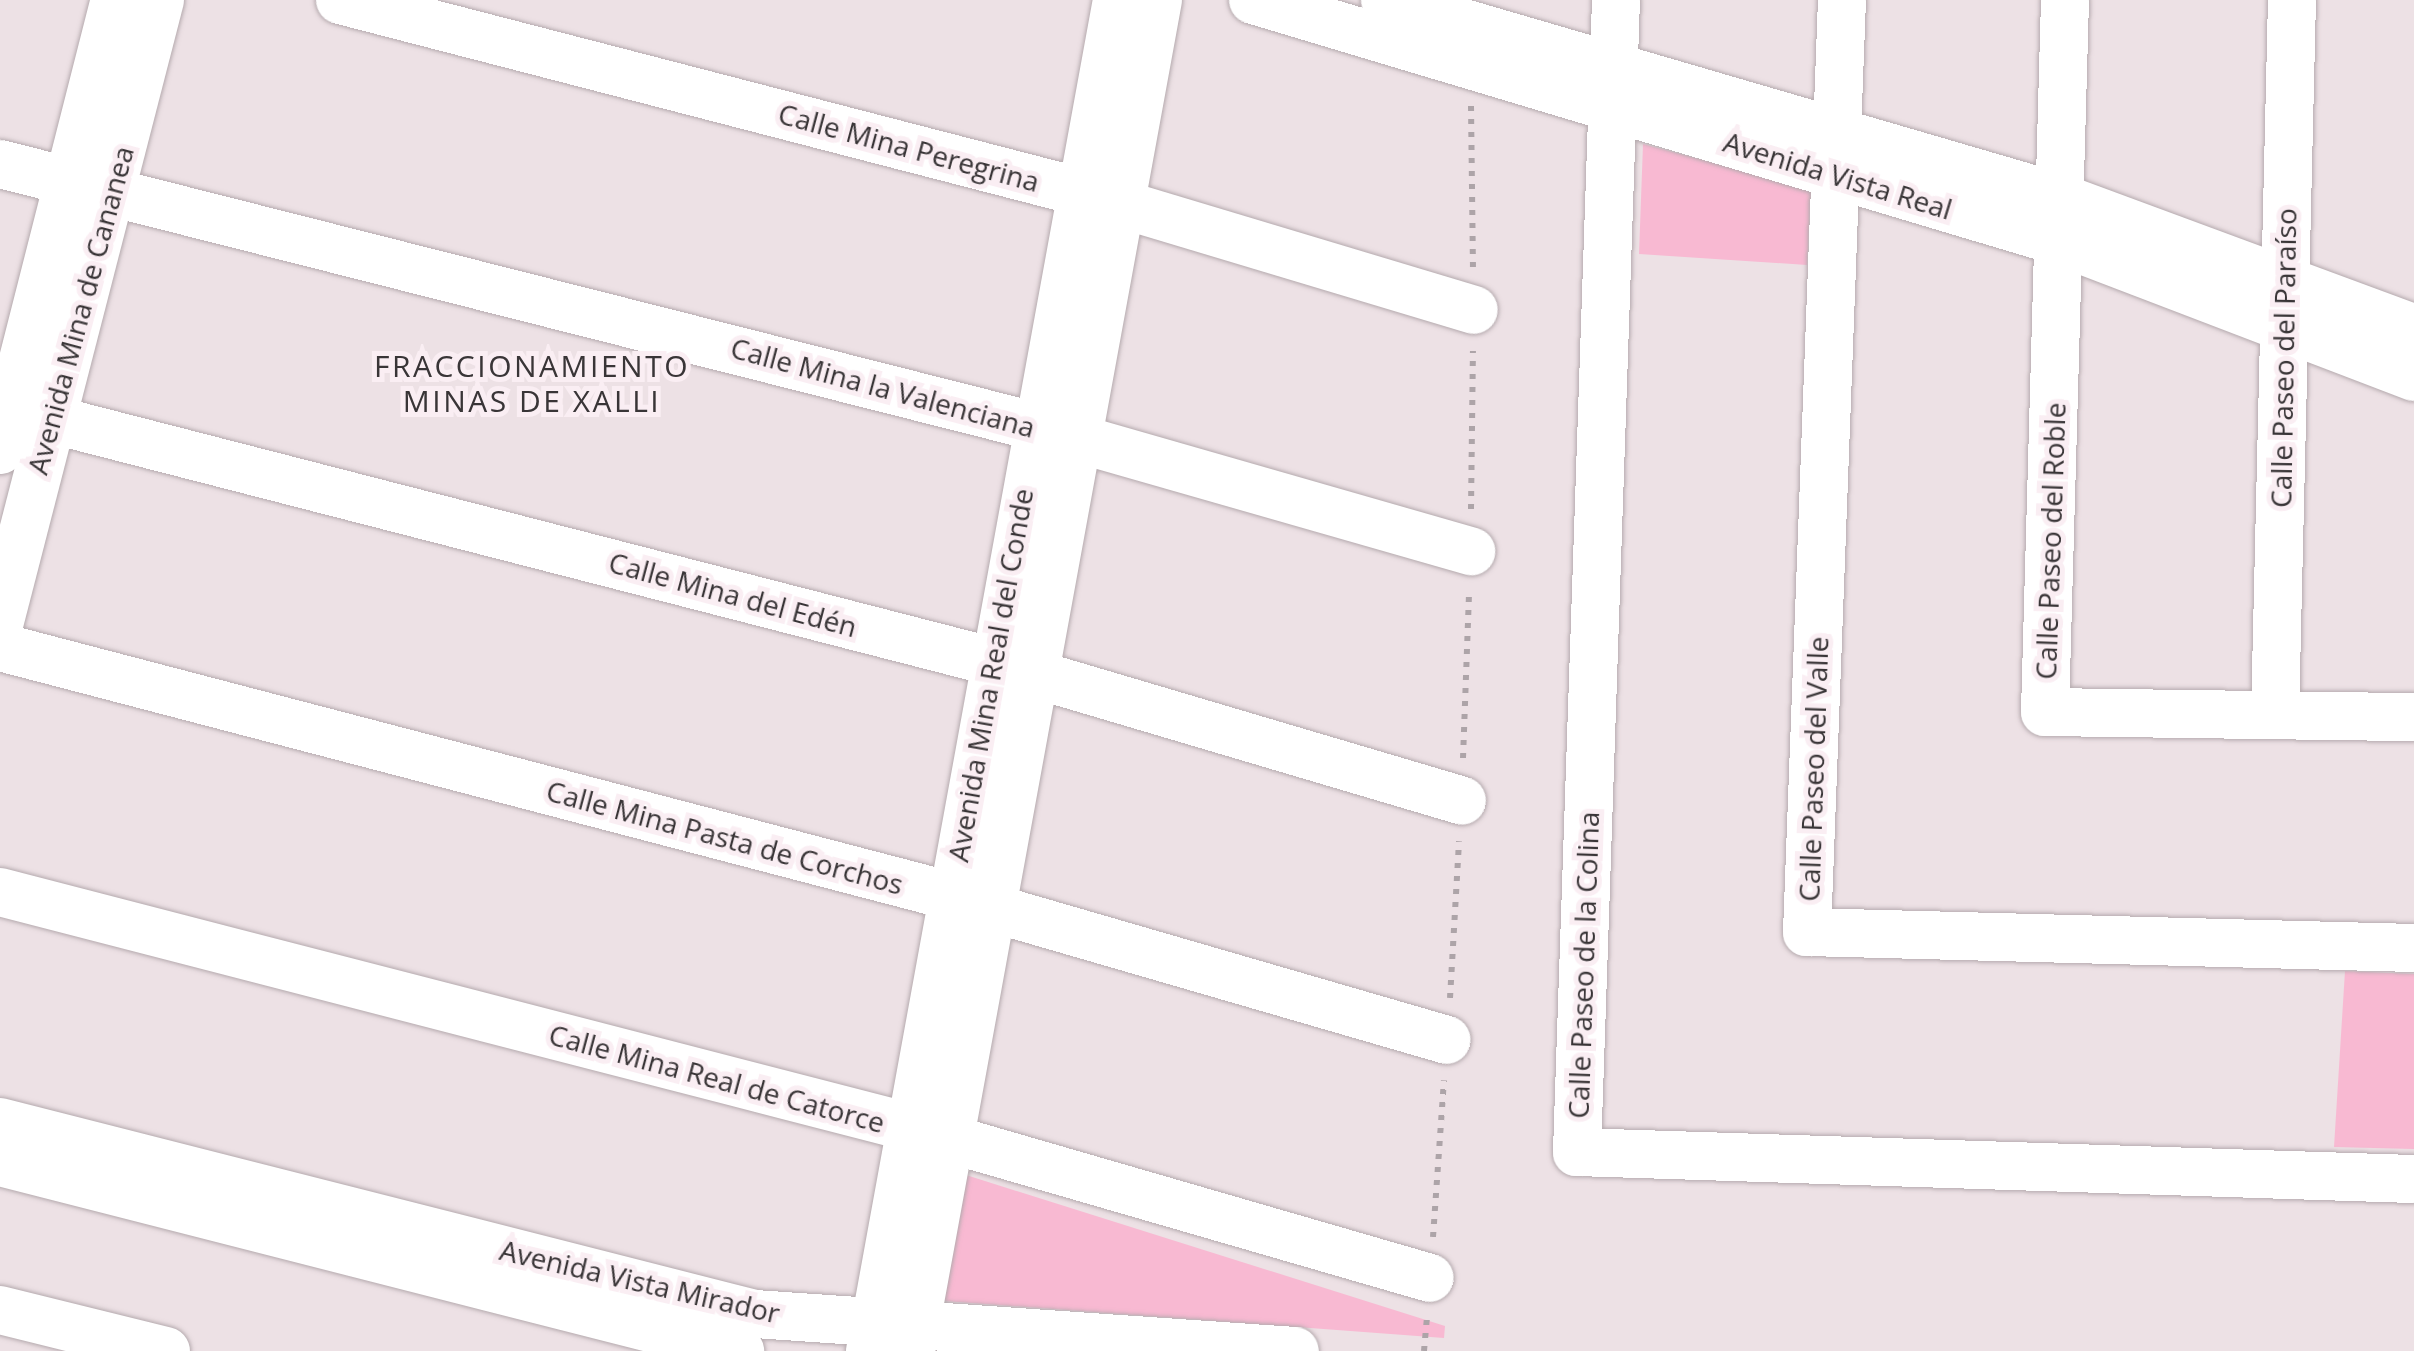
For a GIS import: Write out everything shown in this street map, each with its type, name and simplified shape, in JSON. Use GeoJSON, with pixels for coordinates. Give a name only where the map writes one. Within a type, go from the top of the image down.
{"type":"FeatureCollection","features":[{"type":"Feature","properties":{"kind":"street","name":"Avenida Mina de Cananea"},"geometry":{"type":"LineString","coordinates":[[90,183],[115,0]]}},
{"type":"Feature","properties":{"kind":"street","name":"Avenida Mina de Cananea"},"geometry":{"type":"LineString","coordinates":[[0,620],[16,420],[90,183],[160,0]]}},
{"type":"Feature","properties":{"kind":"street","name":"Calle Mina Peregrina"},"geometry":{"type":"LineString","coordinates":[[340,0],[1100,198],[1474,310]]}},
{"type":"Feature","properties":{"kind":"street","name":"Avenida Mina Real del Conde"},"geometry":{"type":"LineString","coordinates":[[1100,198],[1117,0]]}},
{"type":"Feature","properties":{"kind":"street","name":"Avenida Mina Real del Conde"},"geometry":{"type":"LineString","coordinates":[[893,1337],[1100,198],[1158,0]]}},
{"type":"Feature","properties":{"kind":"street","name":"Avenida Vista Real"},"geometry":{"type":"LineString","coordinates":[[1253,0],[1470,65],[1613,86]]}},
{"type":"Feature","properties":{"kind":"street","name":"Avenida Vista Real"},"geometry":{"type":"LineString","coordinates":[[1385,0],[1613,86],[2059,219],[2284,280],[2414,328]]}},
{"type":"Feature","properties":{"kind":"street","name":"Calle Paseo de la Colina"},"geometry":{"type":"LineString","coordinates":[[1616,0],[1577,1152],[2414,1179]]}},
{"type":"Feature","properties":{"kind":"street","name":"Calle Paseo del Valle"},"geometry":{"type":"LineString","coordinates":[[1842,0],[1807,932],[2414,948]]}},
{"type":"Feature","properties":{"kind":"street","name":"Calle Paseo del Roble"},"geometry":{"type":"LineString","coordinates":[[2065,0],[2045,712],[2414,717]]}},
{"type":"Feature","properties":{"kind":"street","name":"Calle Paseo del Paraíso"},"geometry":{"type":"LineString","coordinates":[[2275,715],[2292,0]]}},
{"type":"Feature","properties":{"kind":"street","name":"Calle Mina la Valenciana"},"geometry":{"type":"LineString","coordinates":[[0,164],[90,183],[1055,432],[1471,550]]}},
{"type":"Feature","properties":{"kind":"street","name":"Avenida Vista Real"},"geometry":{"type":"LineString","coordinates":[[2059,219],[2283,327],[2414,376]]}},
{"type":"Feature","properties":{"kind":"street","name":"Calle Mina del Edén"},"geometry":{"type":"LineString","coordinates":[[16,420],[1014,668],[1462,800]]}},
{"type":"Feature","properties":{"kind":"street","name":"Calle Mina Pasta de Corchos"},"geometry":{"type":"LineString","coordinates":[[0,647],[971,902],[1447,1040]]}},
{"type":"Feature","properties":{"kind":"street","name":"Calle Mina Real de Catorce"},"geometry":{"type":"LineString","coordinates":[[0,892],[930,1133],[1430,1278]]}},
{"type":"Feature","properties":{"kind":"street","name":"Avenida Vista Mirador"},"geometry":{"type":"LineString","coordinates":[[0,1122],[740,1351]]}},
{"type":"Feature","properties":{"kind":"street","name":"Avenida Vista Mirador"},"geometry":{"type":"LineString","coordinates":[[0,1162],[755,1314],[893,1337],[1295,1351]]}},
{"type":"Feature","properties":{"kind":"street"},"geometry":{"type":"LineString","coordinates":[[0,1310],[166,1351]]}},
{"type":"Feature","properties":{"kind":"path"},"geometry":{"type":"LineString","coordinates":[[1424,1351],[1462,800],[1471,550],[1474,310],[1470,65]]}},
{"type":"Feature","properties":{"kind":"shaded area"},"geometry":{"type":"Polygon","coordinates":[[[1643,144],[1811,189],[1807,265],[1639,254],[1643,144]]]}},
{"type":"Feature","properties":{"kind":"shaded area"},"geometry":{"type":"Polygon","coordinates":[[[2345,971],[2414,974],[2414,1149],[2334,1147],[2345,971]]]}},
{"type":"Feature","properties":{"kind":"shaded area"},"geometry":{"type":"Polygon","coordinates":[[[966,1175],[1445,1326],[1444,1338],[944,1301],[966,1175]]]}},
{"type":"Feature","properties":{"kind":"district","name":"FRACCIONAMIENTO MINAS DE XALLI"},"geometry":{"type":"Point","coordinates":[532,383]}}]}
